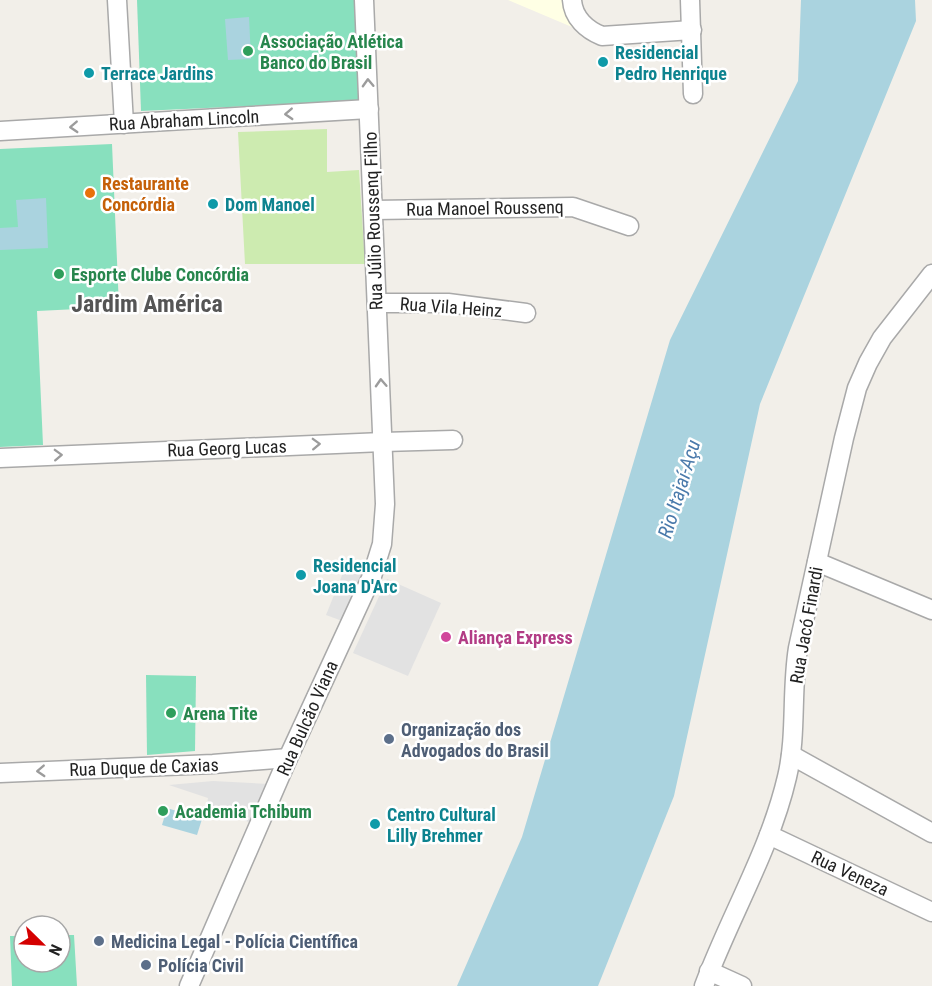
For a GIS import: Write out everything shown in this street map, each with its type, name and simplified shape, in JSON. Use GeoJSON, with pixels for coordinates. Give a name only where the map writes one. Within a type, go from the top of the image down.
{"type":"FeatureCollection","features":[{"type":"Feature","properties":{"kind":"street"},"geometry":{"type":"LineString","coordinates":[[117,0],[124,124]]}},
{"type":"Feature","properties":{"kind":"street","name":"Rua Júlio Roussenq Filho"},"geometry":{"type":"LineString","coordinates":[[364,0],[383,442]]}},
{"type":"Feature","properties":{"kind":"street"},"geometry":{"type":"LineString","coordinates":[[572,0],[572,5],[581,22],[590,31],[602,36],[692,30]]}},
{"type":"Feature","properties":{"kind":"street"},"geometry":{"type":"LineString","coordinates":[[690,0],[693,94]]}},
{"type":"Feature","properties":{"kind":"street","name":"Rua Abraham Lincoln"},"geometry":{"type":"LineString","coordinates":[[0,131],[369,109]]}},
{"type":"Feature","properties":{"kind":"street","name":"Rua Manoel Roussenq"},"geometry":{"type":"LineString","coordinates":[[373,210],[573,207],[629,226]]}},
{"type":"Feature","properties":{"kind":"street","name":"Rua Jacó Finardi"},"geometry":{"type":"LineString","coordinates":[[706,979],[769,835],[783,794],[791,755],[794,671],[798,648],[857,388],[882,338],[932,274]]}},
{"type":"Feature","properties":{"kind":"street","name":"Rua Vila Heinz"},"geometry":{"type":"LineString","coordinates":[[377,303],[448,303],[526,313]]}},
{"type":"Feature","properties":{"kind":"street","name":"Rua Georg Lucas"},"geometry":{"type":"LineString","coordinates":[[0,458],[453,440]]}},
{"type":"Feature","properties":{"kind":"street","name":"Rua Bulcão Viana"},"geometry":{"type":"LineString","coordinates":[[189,986],[288,758],[372,576],[382,544],[385,504],[383,442]]}},
{"type":"Feature","properties":{"kind":"street"},"geometry":{"type":"LineString","coordinates":[[817,562],[932,610]]}},
{"type":"Feature","properties":{"kind":"street"},"geometry":{"type":"LineString","coordinates":[[791,755],[932,833]]}},
{"type":"Feature","properties":{"kind":"street","name":"Rua Duque de Caxias"},"geometry":{"type":"LineString","coordinates":[[0,774],[213,764],[288,758]]}},
{"type":"Feature","properties":{"kind":"street","name":"Rua Veneza"},"geometry":{"type":"LineString","coordinates":[[769,835],[932,912]]}},
{"type":"Feature","properties":{"kind":"street"},"geometry":{"type":"LineString","coordinates":[[706,979],[742,986]]}},
{"type":"Feature","properties":{"kind":"shaded area"},"geometry":{"type":"Polygon","coordinates":[[[508,0],[567,0],[579,30],[508,0]]]}},
{"type":"Feature","properties":{"kind":"shaded area"},"geometry":{"type":"Polygon","coordinates":[[[347,563],[367,572],[345,622],[326,615],[347,563]]]}},
{"type":"Feature","properties":{"kind":"shaded area"},"geometry":{"type":"Polygon","coordinates":[[[387,579],[441,603],[408,676],[353,653],[387,579]]]}},
{"type":"Feature","properties":{"kind":"shaded area"},"geometry":{"type":"Polygon","coordinates":[[[213,781],[269,784],[251,823],[207,805],[208,798],[169,785],[213,781]]]}},
{"type":"Feature","properties":{"kind":"green space","name":"Associação Atlética Banco do Brasil"},"geometry":{"type":"Polygon","coordinates":[[[137,0],[356,0],[360,101],[141,111],[137,0]]]}},
{"type":"Feature","properties":{"kind":"green space"},"geometry":{"type":"Polygon","coordinates":[[[327,129],[327,172],[359,170],[365,264],[245,264],[238,132],[327,129]]]}},
{"type":"Feature","properties":{"kind":"green space","name":"Esporte Clube Concórdia"},"geometry":{"type":"Polygon","coordinates":[[[112,144],[119,307],[37,311],[43,445],[0,447],[0,149],[112,144]]]}},
{"type":"Feature","properties":{"kind":"green space","name":"Arena Tite"},"geometry":{"type":"Polygon","coordinates":[[[146,675],[196,676],[195,751],[147,755],[146,675]]]}},
{"type":"Feature","properties":{"kind":"green space"},"geometry":{"type":"Polygon","coordinates":[[[72,935],[74,935],[77,986],[12,986],[10,936],[12,936],[12,974],[72,974],[72,935]]]}},
{"type":"Feature","properties":{"kind":"water","name":"Rio Itajaí-Açu"},"geometry":{"type":"Polygon","coordinates":[[[801,0],[915,0],[916,21],[760,404],[674,796],[598,986],[457,986],[522,837],[670,340],[798,81],[801,0]]]}},
{"type":"Feature","properties":{"kind":"water"},"geometry":{"type":"Polygon","coordinates":[[[249,17],[251,59],[228,60],[225,19],[249,17]]]}},
{"type":"Feature","properties":{"kind":"water"},"geometry":{"type":"Polygon","coordinates":[[[46,198],[48,248],[0,250],[0,228],[18,227],[16,200],[46,198]]]}},
{"type":"Feature","properties":{"kind":"water"},"geometry":{"type":"Polygon","coordinates":[[[167,808],[202,819],[197,835],[162,825],[167,808]]]}},
{"type":"Feature","properties":{"kind":"place","name":"Associação Atlética Banco do Brasil"},"geometry":{"type":"Point","coordinates":[248,51]}},
{"type":"Feature","properties":{"kind":"place","name":"Residencial Pedro Henrique"},"geometry":{"type":"Point","coordinates":[603,62]}},
{"type":"Feature","properties":{"kind":"place","name":"Terrace Jardins"},"geometry":{"type":"Point","coordinates":[89,73]}},
{"type":"Feature","properties":{"kind":"place","name":"Restaurante Concórdia"},"geometry":{"type":"Point","coordinates":[90,193]}},
{"type":"Feature","properties":{"kind":"place","name":"Dom Manoel"},"geometry":{"type":"Point","coordinates":[213,204]}},
{"type":"Feature","properties":{"kind":"place","name":"Esporte Clube Concórdia"},"geometry":{"type":"Point","coordinates":[59,274]}},
{"type":"Feature","properties":{"kind":"place","name":"Residencial Joana D'Arc"},"geometry":{"type":"Point","coordinates":[301,575]}},
{"type":"Feature","properties":{"kind":"place","name":"Aliança Express"},"geometry":{"type":"Point","coordinates":[446,637]}},
{"type":"Feature","properties":{"kind":"place","name":"Arena Tite"},"geometry":{"type":"Point","coordinates":[171,713]}},
{"type":"Feature","properties":{"kind":"place","name":"Organização dos Advogados do Brasil"},"geometry":{"type":"Point","coordinates":[389,739]}},
{"type":"Feature","properties":{"kind":"place","name":"Academia Tchibum"},"geometry":{"type":"Point","coordinates":[163,811]}},
{"type":"Feature","properties":{"kind":"place","name":"Centro Cultural Lilly Brehmer"},"geometry":{"type":"Point","coordinates":[375,824]}},
{"type":"Feature","properties":{"kind":"place","name":"Medicina Legal - Polícia Científica"},"geometry":{"type":"Point","coordinates":[99,941]}},
{"type":"Feature","properties":{"kind":"place","name":"Polícia Civil"},"geometry":{"type":"Point","coordinates":[146,965]}},
{"type":"Feature","properties":{"kind":"district","name":"Jardim América"},"geometry":{"type":"Point","coordinates":[147,304]}}]}
